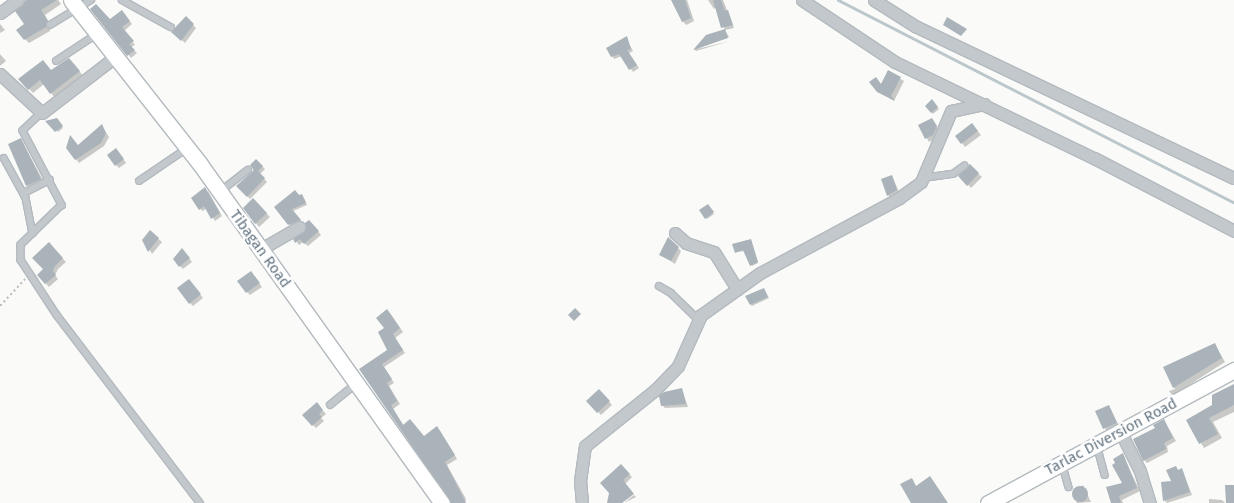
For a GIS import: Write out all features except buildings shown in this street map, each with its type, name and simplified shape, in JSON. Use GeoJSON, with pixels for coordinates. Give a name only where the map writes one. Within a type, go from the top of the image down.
{"type":"FeatureCollection","features":[{"type":"Feature","properties":{"kind":"main road","name":"Tibagan Road"},"geometry":{"type":"LineString","coordinates":[[75,5],[188,148],[442,503]]}},
{"type":"Feature","properties":{"kind":"main road","name":"Tarlac Diversion Road"},"geometry":{"type":"LineString","coordinates":[[988,503],[1121,433],[1234,370]]}},
{"type":"Feature","properties":{"kind":"street"},"geometry":{"type":"LineString","coordinates":[[0,13],[18,0]]}},
{"type":"Feature","properties":{"kind":"street"},"geometry":{"type":"LineString","coordinates":[[802,0],[895,62],[1094,158],[1234,231]]}},
{"type":"Feature","properties":{"kind":"street"},"geometry":{"type":"LineString","coordinates":[[874,0],[916,26],[1234,178]]}},
{"type":"Feature","properties":{"kind":"street"},"geometry":{"type":"LineString","coordinates":[[0,74],[42,114],[115,57]]}},
{"type":"Feature","properties":{"kind":"street"},"geometry":{"type":"LineString","coordinates":[[582,503],[580,481],[585,446],[655,390],[678,366],[698,319],[737,289],[899,198],[923,178],[951,111],[984,104]]}},
{"type":"Feature","properties":{"kind":"street"},"geometry":{"type":"LineString","coordinates":[[261,249],[299,226]]}},
{"type":"Feature","properties":{"kind":"street"},"geometry":{"type":"LineString","coordinates":[[675,232],[686,243],[714,252],[737,289]]}},
{"type":"Feature","properties":{"kind":"street"},"geometry":{"type":"LineString","coordinates":[[1121,433],[1140,471],[1150,503]]}},
{"type":"Feature","properties":{"kind":"lane"},"geometry":{"type":"LineString","coordinates":[[50,25],[75,5],[91,0]]}},
{"type":"Feature","properties":{"kind":"lane"},"geometry":{"type":"LineString","coordinates":[[122,0],[171,27]]}},
{"type":"Feature","properties":{"kind":"lane"},"geometry":{"type":"LineString","coordinates":[[56,61],[97,34]]}},
{"type":"Feature","properties":{"kind":"lane"},"geometry":{"type":"LineString","coordinates":[[42,114],[23,131],[50,180],[62,208],[21,245],[20,255],[31,274],[200,503]]}},
{"type":"Feature","properties":{"kind":"lane"},"geometry":{"type":"LineString","coordinates":[[138,181],[188,148]]}},
{"type":"Feature","properties":{"kind":"lane"},"geometry":{"type":"LineString","coordinates":[[4,158],[24,193],[33,233]]}},
{"type":"Feature","properties":{"kind":"lane"},"geometry":{"type":"LineString","coordinates":[[923,178],[953,174],[964,166]]}},
{"type":"Feature","properties":{"kind":"lane"},"geometry":{"type":"LineString","coordinates":[[220,193],[248,170]]}},
{"type":"Feature","properties":{"kind":"lane"},"geometry":{"type":"LineString","coordinates":[[24,193],[50,180]]}},
{"type":"Feature","properties":{"kind":"lane"},"geometry":{"type":"LineString","coordinates":[[659,286],[671,293],[698,319]]}},
{"type":"Feature","properties":{"kind":"lane"},"geometry":{"type":"LineString","coordinates":[[330,405],[356,384]]}},
{"type":"Feature","properties":{"kind":"lane"},"geometry":{"type":"LineString","coordinates":[[1097,445],[1105,475]]}},
{"type":"Feature","properties":{"kind":"lane"},"geometry":{"type":"LineString","coordinates":[[1062,463],[1069,487]]}},
{"type":"Feature","properties":{"kind":"path"},"geometry":{"type":"LineString","coordinates":[[0,306],[31,274]]}},
{"type":"Feature","properties":{"kind":"waterway"},"geometry":{"type":"LineString","coordinates":[[838,0],[1234,203]]}}]}
